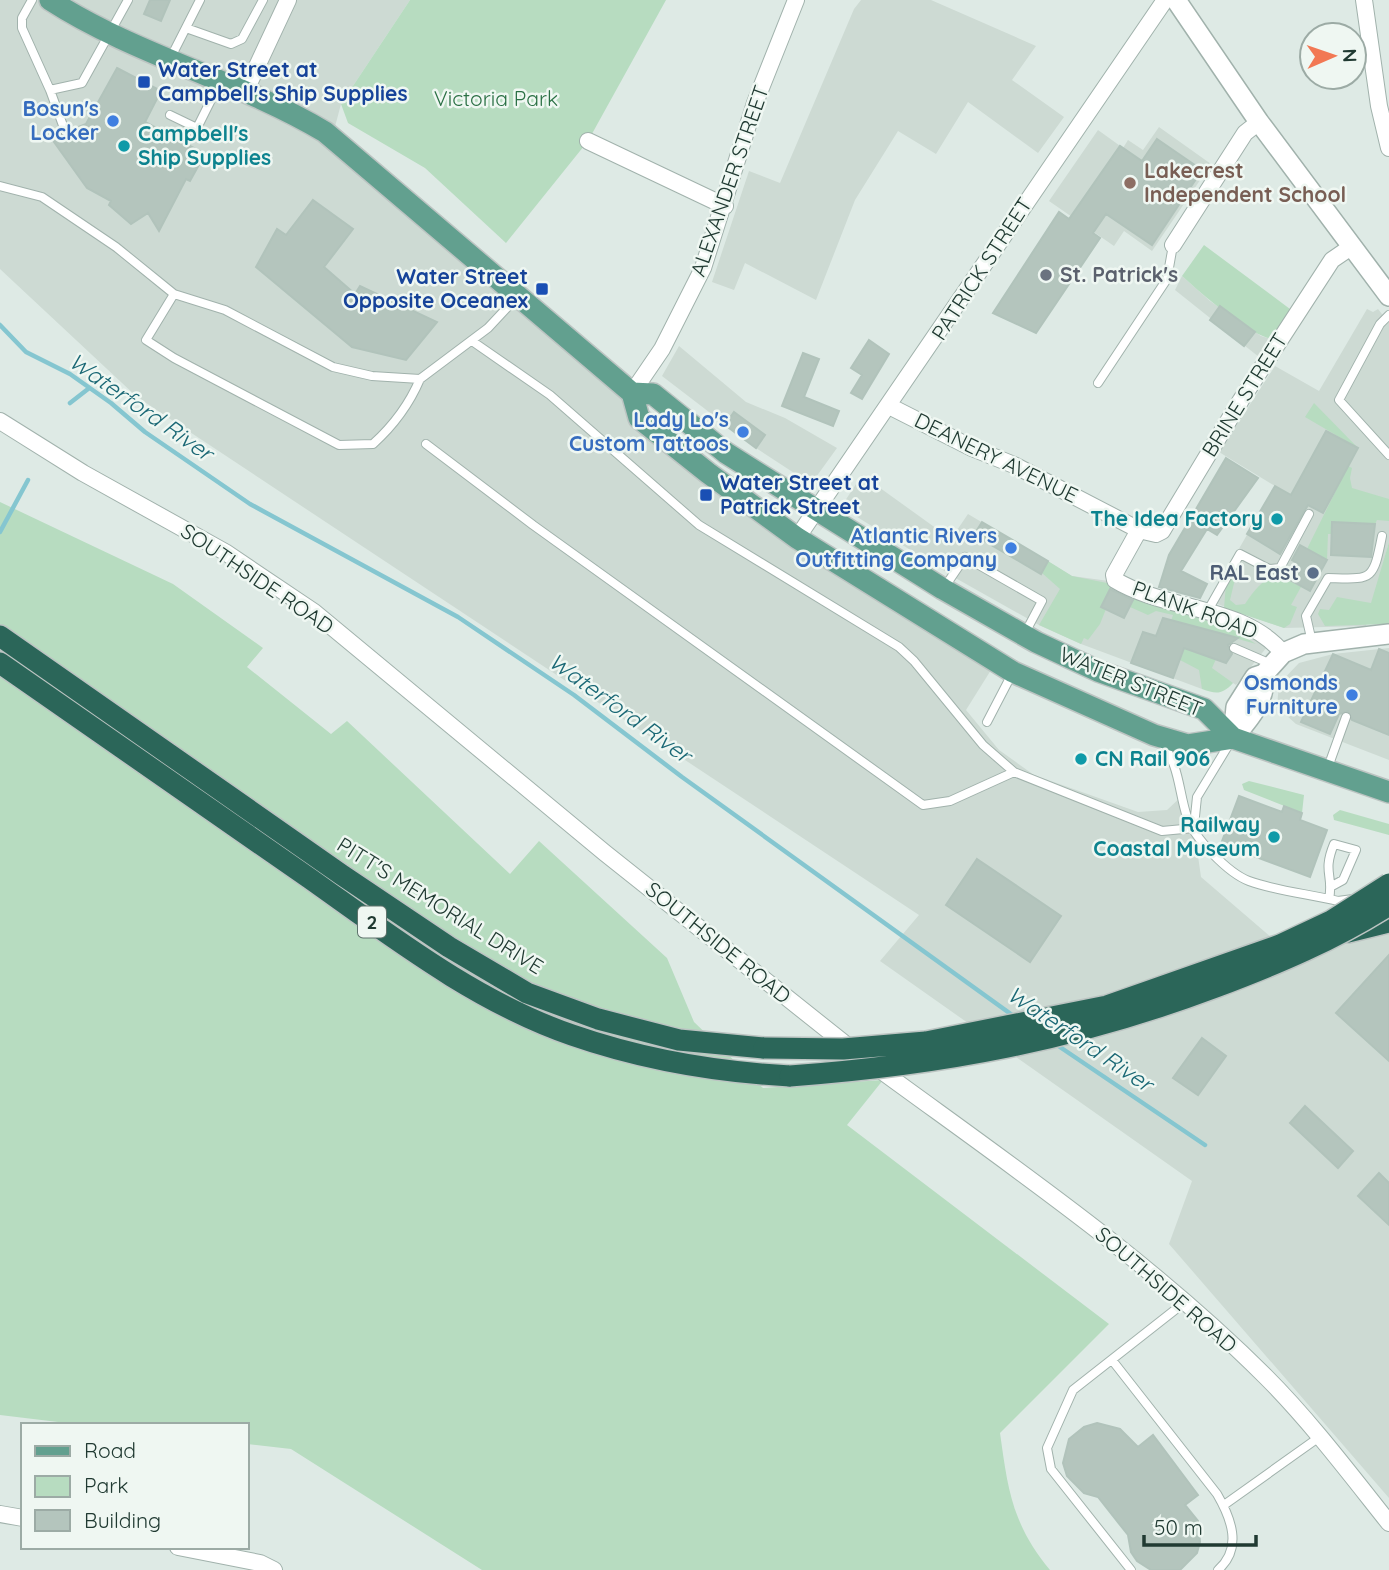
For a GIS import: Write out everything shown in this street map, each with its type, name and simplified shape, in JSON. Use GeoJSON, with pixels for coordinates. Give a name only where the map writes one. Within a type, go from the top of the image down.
{"type":"FeatureCollection","features":[{"type":"Feature","properties":{"kind":"highway","name":"PITT'S MEMORIAL DRIVE"},"geometry":{"type":"LineString","coordinates":[[0,636],[449,947],[527,993],[597,1019],[679,1040],[764,1048],[844,1049],[926,1042],[1107,1006],[1280,945],[1331,921],[1389,884]]}},
{"type":"Feature","properties":{"kind":"highway","name":"2"},"geometry":{"type":"LineString","coordinates":[[0,663],[371,922],[478,991],[571,1035],[622,1049],[747,1074],[790,1076],[907,1066],[988,1053],[1068,1034],[1157,1010],[1279,964],[1346,933],[1389,904]]}},
{"type":"Feature","properties":{"kind":"highway"},"geometry":{"type":"LineString","coordinates":[[1346,933],[1389,921]]}},
{"type":"Feature","properties":{"kind":"main road"},"geometry":{"type":"LineString","coordinates":[[50,0],[111,33],[296,115],[332,138],[632,393]]}},
{"type":"Feature","properties":{"kind":"main road","name":"WATER STREET"},"geometry":{"type":"LineString","coordinates":[[632,393],[653,394],[726,453],[943,589],[1024,635],[1098,671],[1205,709],[1233,738],[1188,745],[1154,735],[1013,672],[797,538],[639,418],[632,393]]}},
{"type":"Feature","properties":{"kind":"main road"},"geometry":{"type":"LineString","coordinates":[[1233,738],[1389,792]]}},
{"type":"Feature","properties":{"kind":"street"},"geometry":{"type":"LineString","coordinates":[[245,92],[288,0]]}},
{"type":"Feature","properties":{"kind":"street","name":"ALEXANDER STREET"},"geometry":{"type":"LineString","coordinates":[[632,393],[662,349],[703,268],[725,206],[755,103],[796,0]]}},
{"type":"Feature","properties":{"kind":"street","name":"PATRICK STREET"},"geometry":{"type":"LineString","coordinates":[[797,538],[1165,0]]}},
{"type":"Feature","properties":{"kind":"street"},"geometry":{"type":"LineString","coordinates":[[1176,0],[1259,122],[1351,247],[1388,292]]}},
{"type":"Feature","properties":{"kind":"street"},"geometry":{"type":"LineString","coordinates":[[1364,0],[1371,57],[1389,148]]}},
{"type":"Feature","properties":{"kind":"street"},"geometry":{"type":"LineString","coordinates":[[1371,57],[1389,60]]}},
{"type":"Feature","properties":{"kind":"street"},"geometry":{"type":"LineString","coordinates":[[1173,245],[1245,133],[1259,122]]}},
{"type":"Feature","properties":{"kind":"street"},"geometry":{"type":"LineString","coordinates":[[588,141],[725,206]]}},
{"type":"Feature","properties":{"kind":"street","name":"BRINE STREET"},"geometry":{"type":"LineString","coordinates":[[1139,530],[1149,534],[1162,531],[1241,400],[1332,260],[1351,247]]}},
{"type":"Feature","properties":{"kind":"street","name":"DEANERY AVENUE"},"geometry":{"type":"LineString","coordinates":[[889,406],[972,449],[1014,465],[1139,530]]}},
{"type":"Feature","properties":{"kind":"street","name":"SOUTHSIDE ROAD"},"geometry":{"type":"LineString","coordinates":[[0,421],[73,467],[226,552],[314,612],[569,823],[831,1034],[1083,1218],[1185,1302],[1267,1378],[1389,1523]]}},
{"type":"Feature","properties":{"kind":"street","name":"PLANK ROAD"},"geometry":{"type":"LineString","coordinates":[[1139,530],[1114,575],[1115,580],[1136,590],[1207,612],[1270,638],[1273,663]]}},
{"type":"Feature","properties":{"kind":"street"},"geometry":{"type":"LineString","coordinates":[[1233,738],[1254,714],[1265,691],[1273,663],[1312,643],[1389,634]]}},
{"type":"Feature","properties":{"kind":"street"},"geometry":{"type":"LineString","coordinates":[[0,1514],[21,1518]]}},
{"type":"Feature","properties":{"kind":"street"},"geometry":{"type":"LineString","coordinates":[[188,1549],[260,1563],[274,1570]]}},
{"type":"Feature","properties":{"kind":"lane"},"geometry":{"type":"LineString","coordinates":[[32,0],[22,18],[22,28],[65,131]]}},
{"type":"Feature","properties":{"kind":"lane"},"geometry":{"type":"LineString","coordinates":[[50,90],[82,83],[128,0]]}},
{"type":"Feature","properties":{"kind":"lane"},"geometry":{"type":"LineString","coordinates":[[170,60],[199,0]]}},
{"type":"Feature","properties":{"kind":"lane"},"geometry":{"type":"LineString","coordinates":[[186,28],[231,44],[242,39],[263,0]]}},
{"type":"Feature","properties":{"kind":"lane"},"geometry":{"type":"LineString","coordinates":[[170,115],[197,128],[220,82]]}},
{"type":"Feature","properties":{"kind":"lane"},"geometry":{"type":"LineString","coordinates":[[0,186],[42,197],[116,247],[174,294],[225,310],[333,367],[372,376],[420,379]]}},
{"type":"Feature","properties":{"kind":"lane"},"geometry":{"type":"LineString","coordinates":[[1098,383],[1167,279],[1173,245]]}},
{"type":"Feature","properties":{"kind":"lane"},"geometry":{"type":"LineString","coordinates":[[174,294],[146,340],[174,358],[339,445],[373,444],[390,430],[411,400],[420,379],[472,341],[517,297]]}},
{"type":"Feature","properties":{"kind":"lane"},"geometry":{"type":"LineString","coordinates":[[1389,315],[1380,324],[1339,400],[1389,455]]}},
{"type":"Feature","properties":{"kind":"lane"},"geometry":{"type":"LineString","coordinates":[[472,341],[550,395],[699,526],[899,647],[914,661],[983,745],[1014,772],[1162,831],[1194,828]]}},
{"type":"Feature","properties":{"kind":"lane"},"geometry":{"type":"LineString","coordinates":[[426,444],[544,533],[923,805],[950,802],[1014,772]]}},
{"type":"Feature","properties":{"kind":"lane"},"geometry":{"type":"LineString","coordinates":[[1207,612],[1240,554],[1269,569],[1280,568],[1309,514]]}},
{"type":"Feature","properties":{"kind":"lane"},"geometry":{"type":"LineString","coordinates":[[1312,643],[1306,616],[1328,578],[1362,579],[1368,576],[1376,564],[1382,536]]}},
{"type":"Feature","properties":{"kind":"lane"},"geometry":{"type":"LineString","coordinates":[[943,589],[965,556],[1042,601],[1024,635]]}},
{"type":"Feature","properties":{"kind":"lane"},"geometry":{"type":"LineString","coordinates":[[1234,648],[1273,663]]}},
{"type":"Feature","properties":{"kind":"lane"},"geometry":{"type":"LineString","coordinates":[[987,722],[1013,672]]}},
{"type":"Feature","properties":{"kind":"lane"},"geometry":{"type":"LineString","coordinates":[[1326,771],[1346,717]]}},
{"type":"Feature","properties":{"kind":"lane"},"geometry":{"type":"LineString","coordinates":[[1154,735],[1172,757],[1186,814],[1205,846],[1247,880],[1338,901],[1361,897],[1389,904]]}},
{"type":"Feature","properties":{"kind":"lane"},"geometry":{"type":"LineString","coordinates":[[1194,828],[1192,815],[1197,797],[1233,738]]}},
{"type":"Feature","properties":{"kind":"lane"},"geometry":{"type":"LineString","coordinates":[[1329,899],[1332,886],[1326,864],[1334,844],[1356,850],[1343,880],[1332,886]]}},
{"type":"Feature","properties":{"kind":"lane"},"geometry":{"type":"LineString","coordinates":[[1338,901],[1343,909],[1353,914],[1389,921]]}},
{"type":"Feature","properties":{"kind":"lane"},"geometry":{"type":"LineString","coordinates":[[1131,1570],[1051,1469],[1047,1448],[1068,1398],[1185,1302]]}},
{"type":"Feature","properties":{"kind":"lane"},"geometry":{"type":"LineString","coordinates":[[1112,1360],[1224,1505],[1233,1531],[1232,1549],[1218,1570]]}},
{"type":"Feature","properties":{"kind":"lane"},"geometry":{"type":"LineString","coordinates":[[1224,1505],[1318,1438]]}},
{"type":"Feature","properties":{"kind":"shaded area"},"geometry":{"type":"Polygon","coordinates":[[[0,0],[410,0],[341,104],[332,138],[632,393],[639,418],[996,662],[966,710],[999,750],[1034,775],[1138,812],[1167,810],[1183,795],[1194,828],[1201,877],[1287,951],[1306,963],[1389,917],[1389,1498],[1169,1244],[1192,1181],[880,961],[919,915],[137,397],[0,269],[0,0]]]}},
{"type":"Feature","properties":{"kind":"shaded area"},"geometry":{"type":"Polygon","coordinates":[[[861,0],[931,0],[1036,46],[1012,80],[1064,117],[1038,153],[968,102],[936,154],[898,131],[855,200],[816,300],[745,263],[734,290],[712,282],[749,171],[780,183],[854,9],[861,0]]]}},
{"type":"Feature","properties":{"kind":"shaded area","name":"Lakecrest Independent School"},"geometry":{"type":"Polygon","coordinates":[[[1159,127],[1211,164],[1152,251],[1124,231],[1114,246],[1049,201],[1098,130],[1123,148],[1128,140],[1143,150],[1159,127]]]}},
{"type":"Feature","properties":{"kind":"shaded area"},"geometry":{"type":"Polygon","coordinates":[[[1182,276],[1210,301],[1261,336],[1271,339],[1259,357],[1175,290],[1182,276]]]}},
{"type":"Feature","properties":{"kind":"shaded area"},"geometry":{"type":"Polygon","coordinates":[[[1367,309],[1373,312],[1378,309],[1389,323],[1389,542],[1366,626],[1284,628],[1209,601],[1275,486],[1219,452],[1275,366],[1319,391],[1367,309]]]}},
{"type":"Feature","properties":{"kind":"shaded area"},"geometry":{"type":"Polygon","coordinates":[[[679,346],[746,402],[785,418],[837,448],[811,484],[756,448],[662,376],[679,346]]]}},
{"type":"Feature","properties":{"kind":"shaded area"},"geometry":{"type":"Polygon","coordinates":[[[862,475],[951,539],[968,514],[1072,576],[1109,581],[1266,640],[1267,647],[1236,685],[1233,683],[1202,689],[1081,644],[1039,625],[959,580],[841,507],[862,475]]]}},
{"type":"Feature","properties":{"kind":"shaded area"},"geometry":{"type":"Polygon","coordinates":[[[1389,648],[1389,760],[1296,724],[1277,707],[1279,684],[1299,663],[1333,654],[1389,648]]]}},
{"type":"Feature","properties":{"kind":"green space","name":"Victoria Park"},"geometry":{"type":"Polygon","coordinates":[[[410,0],[666,0],[588,141],[506,243],[425,168],[348,123],[341,104],[410,0]]]}},
{"type":"Feature","properties":{"kind":"green space"},"geometry":{"type":"Polygon","coordinates":[[[1204,245],[1290,309],[1271,339],[1237,321],[1182,276],[1204,245]]]}},
{"type":"Feature","properties":{"kind":"green space"},"geometry":{"type":"Polygon","coordinates":[[[1314,403],[1358,448],[1305,417],[1314,403]]]}},
{"type":"Feature","properties":{"kind":"green space"},"geometry":{"type":"Polygon","coordinates":[[[1348,466],[1352,468],[1352,488],[1389,499],[1389,521],[1377,520],[1375,524],[1333,522],[1332,534],[1328,534],[1327,560],[1307,549],[1348,466]]]}},
{"type":"Feature","properties":{"kind":"green space"},"geometry":{"type":"Polygon","coordinates":[[[0,502],[173,584],[263,648],[247,667],[331,734],[347,721],[510,874],[539,841],[667,958],[694,1022],[763,1088],[883,1080],[847,1125],[1109,1324],[1000,1433],[1014,1506],[1027,1537],[1050,1570],[482,1570],[291,1449],[248,1444],[248,1423],[66,1423],[0,1415],[0,502]]]}},
{"type":"Feature","properties":{"kind":"green space"},"geometry":{"type":"Polygon","coordinates":[[[1389,542],[1389,624],[1325,626],[1318,614],[1320,609],[1329,610],[1337,597],[1371,603],[1389,542]]]}},
{"type":"Feature","properties":{"kind":"green space"},"geometry":{"type":"Polygon","coordinates":[[[1048,561],[1072,576],[1112,584],[1101,606],[1106,609],[1100,624],[1088,640],[1084,638],[1081,644],[1039,625],[1060,589],[1042,573],[1048,561]]]}},
{"type":"Feature","properties":{"kind":"green space"},"geometry":{"type":"Polygon","coordinates":[[[1232,573],[1236,575],[1230,600],[1236,605],[1245,604],[1268,579],[1282,579],[1301,587],[1291,605],[1297,607],[1290,624],[1284,628],[1224,608],[1226,584],[1232,573]]]}},
{"type":"Feature","properties":{"kind":"green space"},"geometry":{"type":"Polygon","coordinates":[[[1135,596],[1234,630],[1256,644],[1192,626],[1216,659],[1212,668],[1233,683],[1219,692],[1202,689],[1199,670],[1180,660],[1168,630],[1173,615],[1156,611],[1148,615],[1130,607],[1135,596]]]}},
{"type":"Feature","properties":{"kind":"green space"},"geometry":{"type":"Polygon","coordinates":[[[1249,781],[1304,795],[1302,813],[1244,790],[1242,784],[1249,781]]]}},
{"type":"Feature","properties":{"kind":"green space"},"geometry":{"type":"Polygon","coordinates":[[[1340,810],[1389,824],[1389,835],[1334,820],[1333,815],[1340,810]]]}},
{"type":"Feature","properties":{"kind":"building"},"geometry":{"type":"Polygon","coordinates":[[[150,0],[170,0],[161,21],[144,14],[150,0]]]}},
{"type":"Feature","properties":{"kind":"building","name":"Campbell's Ship Supplies"},"geometry":{"type":"Polygon","coordinates":[[[117,68],[161,91],[145,122],[205,154],[190,181],[186,179],[159,231],[148,213],[131,224],[109,205],[111,201],[87,188],[52,139],[60,135],[68,137],[71,130],[86,124],[117,68]]]}},
{"type":"Feature","properties":{"kind":"building"},"geometry":{"type":"Polygon","coordinates":[[[1157,139],[1202,170],[1152,245],[1106,214],[1093,233],[1100,238],[1036,333],[993,313],[1059,212],[1069,219],[1120,146],[1142,161],[1157,139]]]}},
{"type":"Feature","properties":{"kind":"building"},"geometry":{"type":"Polygon","coordinates":[[[313,200],[353,229],[324,267],[355,294],[360,286],[437,322],[406,360],[352,347],[256,267],[277,229],[286,235],[313,200]]]}},
{"type":"Feature","properties":{"kind":"building"},"geometry":{"type":"Polygon","coordinates":[[[1220,306],[1255,332],[1244,346],[1210,320],[1220,306]]]}},
{"type":"Feature","properties":{"kind":"building"},"geometry":{"type":"Polygon","coordinates":[[[869,340],[889,354],[862,399],[851,393],[862,375],[851,368],[869,340]]]}},
{"type":"Feature","properties":{"kind":"building"},"geometry":{"type":"Polygon","coordinates":[[[803,353],[819,359],[804,397],[839,411],[833,426],[782,406],[803,353]]]}},
{"type":"Feature","properties":{"kind":"building"},"geometry":{"type":"Polygon","coordinates":[[[734,412],[765,435],[756,448],[725,425],[734,412]]]}},
{"type":"Feature","properties":{"kind":"building"},"geometry":{"type":"Polygon","coordinates":[[[1326,431],[1358,448],[1323,513],[1308,505],[1280,554],[1247,534],[1275,486],[1291,495],[1326,431]]]}},
{"type":"Feature","properties":{"kind":"building"},"geometry":{"type":"Polygon","coordinates":[[[1226,458],[1258,478],[1217,535],[1207,529],[1181,571],[1207,584],[1200,598],[1159,587],[1169,555],[1226,458]]]}},
{"type":"Feature","properties":{"kind":"building","name":"Atlantic Rivers Outfitting Company"},"geometry":{"type":"Polygon","coordinates":[[[982,522],[1048,561],[1041,574],[974,535],[982,522]]]}},
{"type":"Feature","properties":{"kind":"building"},"geometry":{"type":"Polygon","coordinates":[[[1332,522],[1375,524],[1371,557],[1331,555],[1332,522]]]}},
{"type":"Feature","properties":{"kind":"building"},"geometry":{"type":"Polygon","coordinates":[[[1300,545],[1327,560],[1310,591],[1290,580],[1299,564],[1292,560],[1300,545]]]}},
{"type":"Feature","properties":{"kind":"building"},"geometry":{"type":"Polygon","coordinates":[[[1110,589],[1133,600],[1124,618],[1101,607],[1110,589]]]}},
{"type":"Feature","properties":{"kind":"building"},"geometry":{"type":"Polygon","coordinates":[[[1163,618],[1238,638],[1228,645],[1232,654],[1226,663],[1184,648],[1173,678],[1131,663],[1143,632],[1156,636],[1163,618]]]}},
{"type":"Feature","properties":{"kind":"building","name":"Osmonds Furniture"},"geometry":{"type":"Polygon","coordinates":[[[1379,649],[1389,653],[1389,735],[1352,720],[1348,711],[1339,714],[1330,734],[1301,722],[1333,654],[1371,670],[1379,649]]]}},
{"type":"Feature","properties":{"kind":"building","name":"Railway Coastal Museum"},"geometry":{"type":"Polygon","coordinates":[[[1239,796],[1282,812],[1284,806],[1302,813],[1300,820],[1327,830],[1310,877],[1221,844],[1239,796]]]}},
{"type":"Feature","properties":{"kind":"building"},"geometry":{"type":"Polygon","coordinates":[[[977,859],[1061,916],[1030,962],[946,905],[977,859]]]}},
{"type":"Feature","properties":{"kind":"building"},"geometry":{"type":"Polygon","coordinates":[[[1389,955],[1389,1061],[1336,1013],[1389,955]]]}},
{"type":"Feature","properties":{"kind":"building"},"geometry":{"type":"Polygon","coordinates":[[[1202,1038],[1226,1056],[1198,1095],[1173,1078],[1202,1038]]]}},
{"type":"Feature","properties":{"kind":"building"},"geometry":{"type":"Polygon","coordinates":[[[1305,1106],[1353,1151],[1338,1168],[1290,1123],[1305,1106]]]}},
{"type":"Feature","properties":{"kind":"building"},"geometry":{"type":"Polygon","coordinates":[[[1379,1173],[1389,1183],[1389,1225],[1358,1196],[1379,1173]]]}},
{"type":"Feature","properties":{"kind":"building"},"geometry":{"type":"Polygon","coordinates":[[[1097,1423],[1120,1429],[1138,1447],[1153,1435],[1198,1495],[1185,1505],[1198,1521],[1200,1542],[1197,1553],[1180,1570],[1151,1570],[1137,1561],[1131,1552],[1128,1535],[1098,1497],[1084,1493],[1067,1476],[1063,1463],[1069,1439],[1084,1427],[1097,1423]]]}},
{"type":"Feature","properties":{"kind":"waterway","name":"Waterford River"},"geometry":{"type":"LineString","coordinates":[[0,325],[26,352],[70,374],[111,403],[145,432],[250,504],[458,617],[574,695],[682,777],[1015,1017]]}},
{"type":"Feature","properties":{"kind":"waterway"},"geometry":{"type":"LineString","coordinates":[[70,403],[88,389]]}},
{"type":"Feature","properties":{"kind":"waterway"},"geometry":{"type":"LineString","coordinates":[[0,532],[28,480]]}},
{"type":"Feature","properties":{"kind":"waterway","name":"Waterford River"},"geometry":{"type":"LineString","coordinates":[[1054,1043],[1205,1145]]}},
{"type":"Feature","properties":{"kind":"place","name":"Water Street at Campbell's Ship Supplies"},"geometry":{"type":"Point","coordinates":[144,82]}},
{"type":"Feature","properties":{"kind":"place","name":"Bosun's Locker"},"geometry":{"type":"Point","coordinates":[113,121]}},
{"type":"Feature","properties":{"kind":"place","name":"Campbell's Ship Supplies"},"geometry":{"type":"Point","coordinates":[124,146]}},
{"type":"Feature","properties":{"kind":"place","name":"Lakecrest Independent School"},"geometry":{"type":"Point","coordinates":[1130,183]}},
{"type":"Feature","properties":{"kind":"place","name":"St. Patrick's"},"geometry":{"type":"Point","coordinates":[1046,275]}},
{"type":"Feature","properties":{"kind":"place","name":"Water Street Opposite Oceanex"},"geometry":{"type":"Point","coordinates":[542,289]}},
{"type":"Feature","properties":{"kind":"place","name":"Lady Lo's Custom Tattoos"},"geometry":{"type":"Point","coordinates":[743,432]}},
{"type":"Feature","properties":{"kind":"place","name":"Water Street at Patrick Street"},"geometry":{"type":"Point","coordinates":[706,495]}},
{"type":"Feature","properties":{"kind":"place","name":"The Idea Factory"},"geometry":{"type":"Point","coordinates":[1277,519]}},
{"type":"Feature","properties":{"kind":"place","name":"Atlantic Rivers Outfitting Company"},"geometry":{"type":"Point","coordinates":[1011,548]}},
{"type":"Feature","properties":{"kind":"place","name":"RAL East"},"geometry":{"type":"Point","coordinates":[1313,573]}},
{"type":"Feature","properties":{"kind":"place","name":"Osmonds Furniture"},"geometry":{"type":"Point","coordinates":[1352,695]}},
{"type":"Feature","properties":{"kind":"place","name":"CN Rail 906"},"geometry":{"type":"Point","coordinates":[1081,759]}},
{"type":"Feature","properties":{"kind":"place","name":"Railway Coastal Museum"},"geometry":{"type":"Point","coordinates":[1274,837]}}]}
